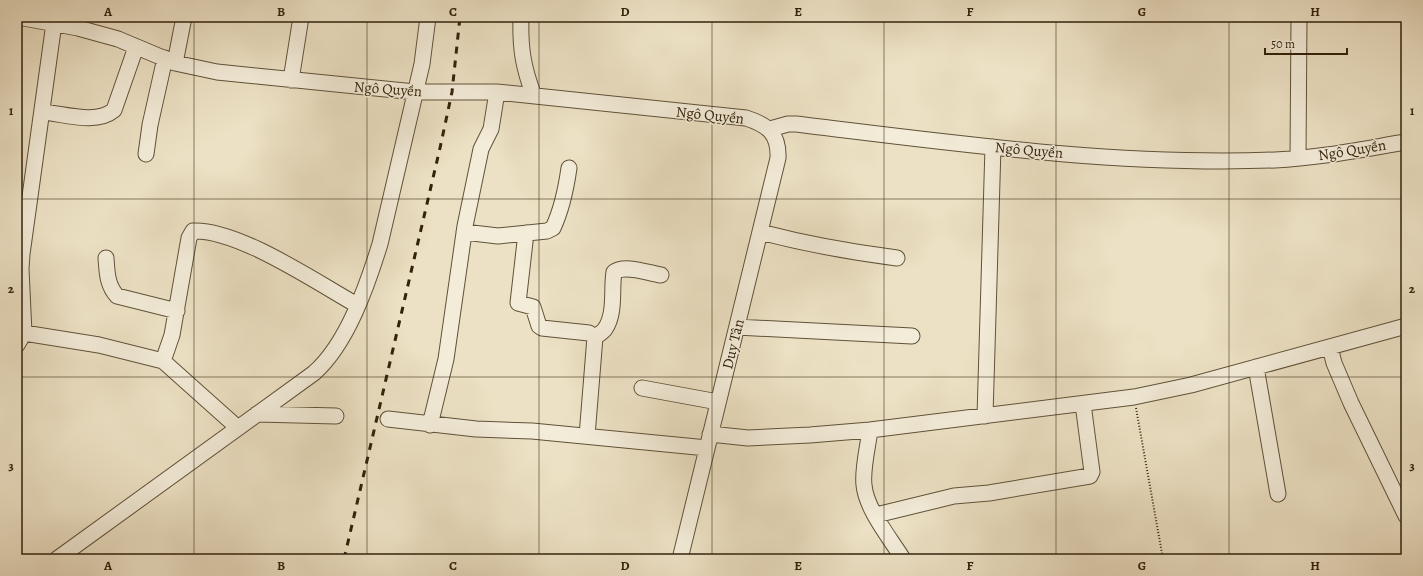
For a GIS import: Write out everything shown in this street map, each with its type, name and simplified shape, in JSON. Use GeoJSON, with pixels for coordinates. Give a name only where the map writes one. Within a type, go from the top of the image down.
{"type":"FeatureCollection","features":[{"type":"Feature","properties":{"kind":"street","name":"Ngô Quyền"},"geometry":{"type":"LineString","coordinates":[[18,17],[54,23],[79,23],[170,60],[217,72],[415,92],[497,92],[746,118],[761,123],[770,130],[788,124],[796,124],[993,147],[1129,158],[1199,160],[1298,158],[1406,142]]}},
{"type":"Feature","properties":{"kind":"street"},"geometry":{"type":"LineString","coordinates":[[146,154],[150,125],[184,17]]}},
{"type":"Feature","properties":{"kind":"street"},"geometry":{"type":"LineString","coordinates":[[291,80],[301,17]]}},
{"type":"Feature","properties":{"kind":"street"},"geometry":{"type":"LineString","coordinates":[[57,559],[322,367],[343,337],[372,270],[380,244],[422,64],[428,17]]}},
{"type":"Feature","properties":{"kind":"street"},"geometry":{"type":"LineString","coordinates":[[522,17],[524,72],[534,96]]}},
{"type":"Feature","properties":{"kind":"street"},"geometry":{"type":"LineString","coordinates":[[1298,158],[1299,17]]}},
{"type":"Feature","properties":{"kind":"street"},"geometry":{"type":"LineString","coordinates":[[54,23],[46,75],[43,112],[21,230],[20,339],[99,346],[163,361],[238,428]]}},
{"type":"Feature","properties":{"kind":"street"},"geometry":{"type":"LineString","coordinates":[[43,112],[99,118],[109,115],[114,110],[136,47]]}},
{"type":"Feature","properties":{"kind":"street"},"geometry":{"type":"LineString","coordinates":[[430,425],[446,358],[464,232],[481,148],[491,129],[497,92]]}},
{"type":"Feature","properties":{"kind":"street","name":"Duy Tân"},"geometry":{"type":"LineString","coordinates":[[680,559],[778,158],[778,150],[770,130]]}},
{"type":"Feature","properties":{"kind":"street"},"geometry":{"type":"LineString","coordinates":[[985,416],[993,147]]}},
{"type":"Feature","properties":{"kind":"street"},"geometry":{"type":"LineString","coordinates":[[464,232],[498,236],[547,231],[553,228],[561,207],[569,168]]}},
{"type":"Feature","properties":{"kind":"street"},"geometry":{"type":"LineString","coordinates":[[163,361],[172,335],[189,238],[193,231],[201,231],[252,246],[357,305]]}},
{"type":"Feature","properties":{"kind":"street"},"geometry":{"type":"LineString","coordinates":[[760,232],[808,245],[847,252],[897,258]]}},
{"type":"Feature","properties":{"kind":"street"},"geometry":{"type":"LineString","coordinates":[[526,233],[518,303],[533,307],[539,326],[542,328],[589,333],[595,337]]}},
{"type":"Feature","properties":{"kind":"street"},"geometry":{"type":"LineString","coordinates":[[106,258],[107,275],[111,290],[117,296],[176,311]]}},
{"type":"Feature","properties":{"kind":"street"},"geometry":{"type":"LineString","coordinates":[[587,436],[595,337],[605,329],[608,320],[612,306],[614,272],[618,269],[624,269],[661,275]]}},
{"type":"Feature","properties":{"kind":"street"},"geometry":{"type":"LineString","coordinates":[[388,419],[430,425],[476,429],[532,431],[587,436],[708,441],[748,438],[776,438],[870,430],[1134,397],[1191,385],[1406,326]]}},
{"type":"Feature","properties":{"kind":"street"},"geometry":{"type":"LineString","coordinates":[[737,327],[912,336]]}},
{"type":"Feature","properties":{"kind":"street"},"geometry":{"type":"LineString","coordinates":[[1330,348],[1334,363],[1351,403],[1406,516]]}},
{"type":"Feature","properties":{"kind":"street"},"geometry":{"type":"LineString","coordinates":[[1256,367],[1278,494]]}},
{"type":"Feature","properties":{"kind":"street"},"geometry":{"type":"LineString","coordinates":[[642,388],[718,402]]}},
{"type":"Feature","properties":{"kind":"street"},"geometry":{"type":"LineString","coordinates":[[876,516],[954,496],[997,491],[1090,476],[1092,472],[1083,404]]}},
{"type":"Feature","properties":{"kind":"street"},"geometry":{"type":"LineString","coordinates":[[257,414],[336,416]]}},
{"type":"Feature","properties":{"kind":"street"},"geometry":{"type":"LineString","coordinates":[[870,430],[863,483],[865,494],[876,516],[903,559]]}},
{"type":"Feature","properties":{"kind":"path"},"geometry":{"type":"LineString","coordinates":[[1134,397],[1163,559]]}},
{"type":"Feature","properties":{"kind":"railway"},"geometry":{"type":"LineString","coordinates":[[344,559],[452,92],[460,17]]}}]}
